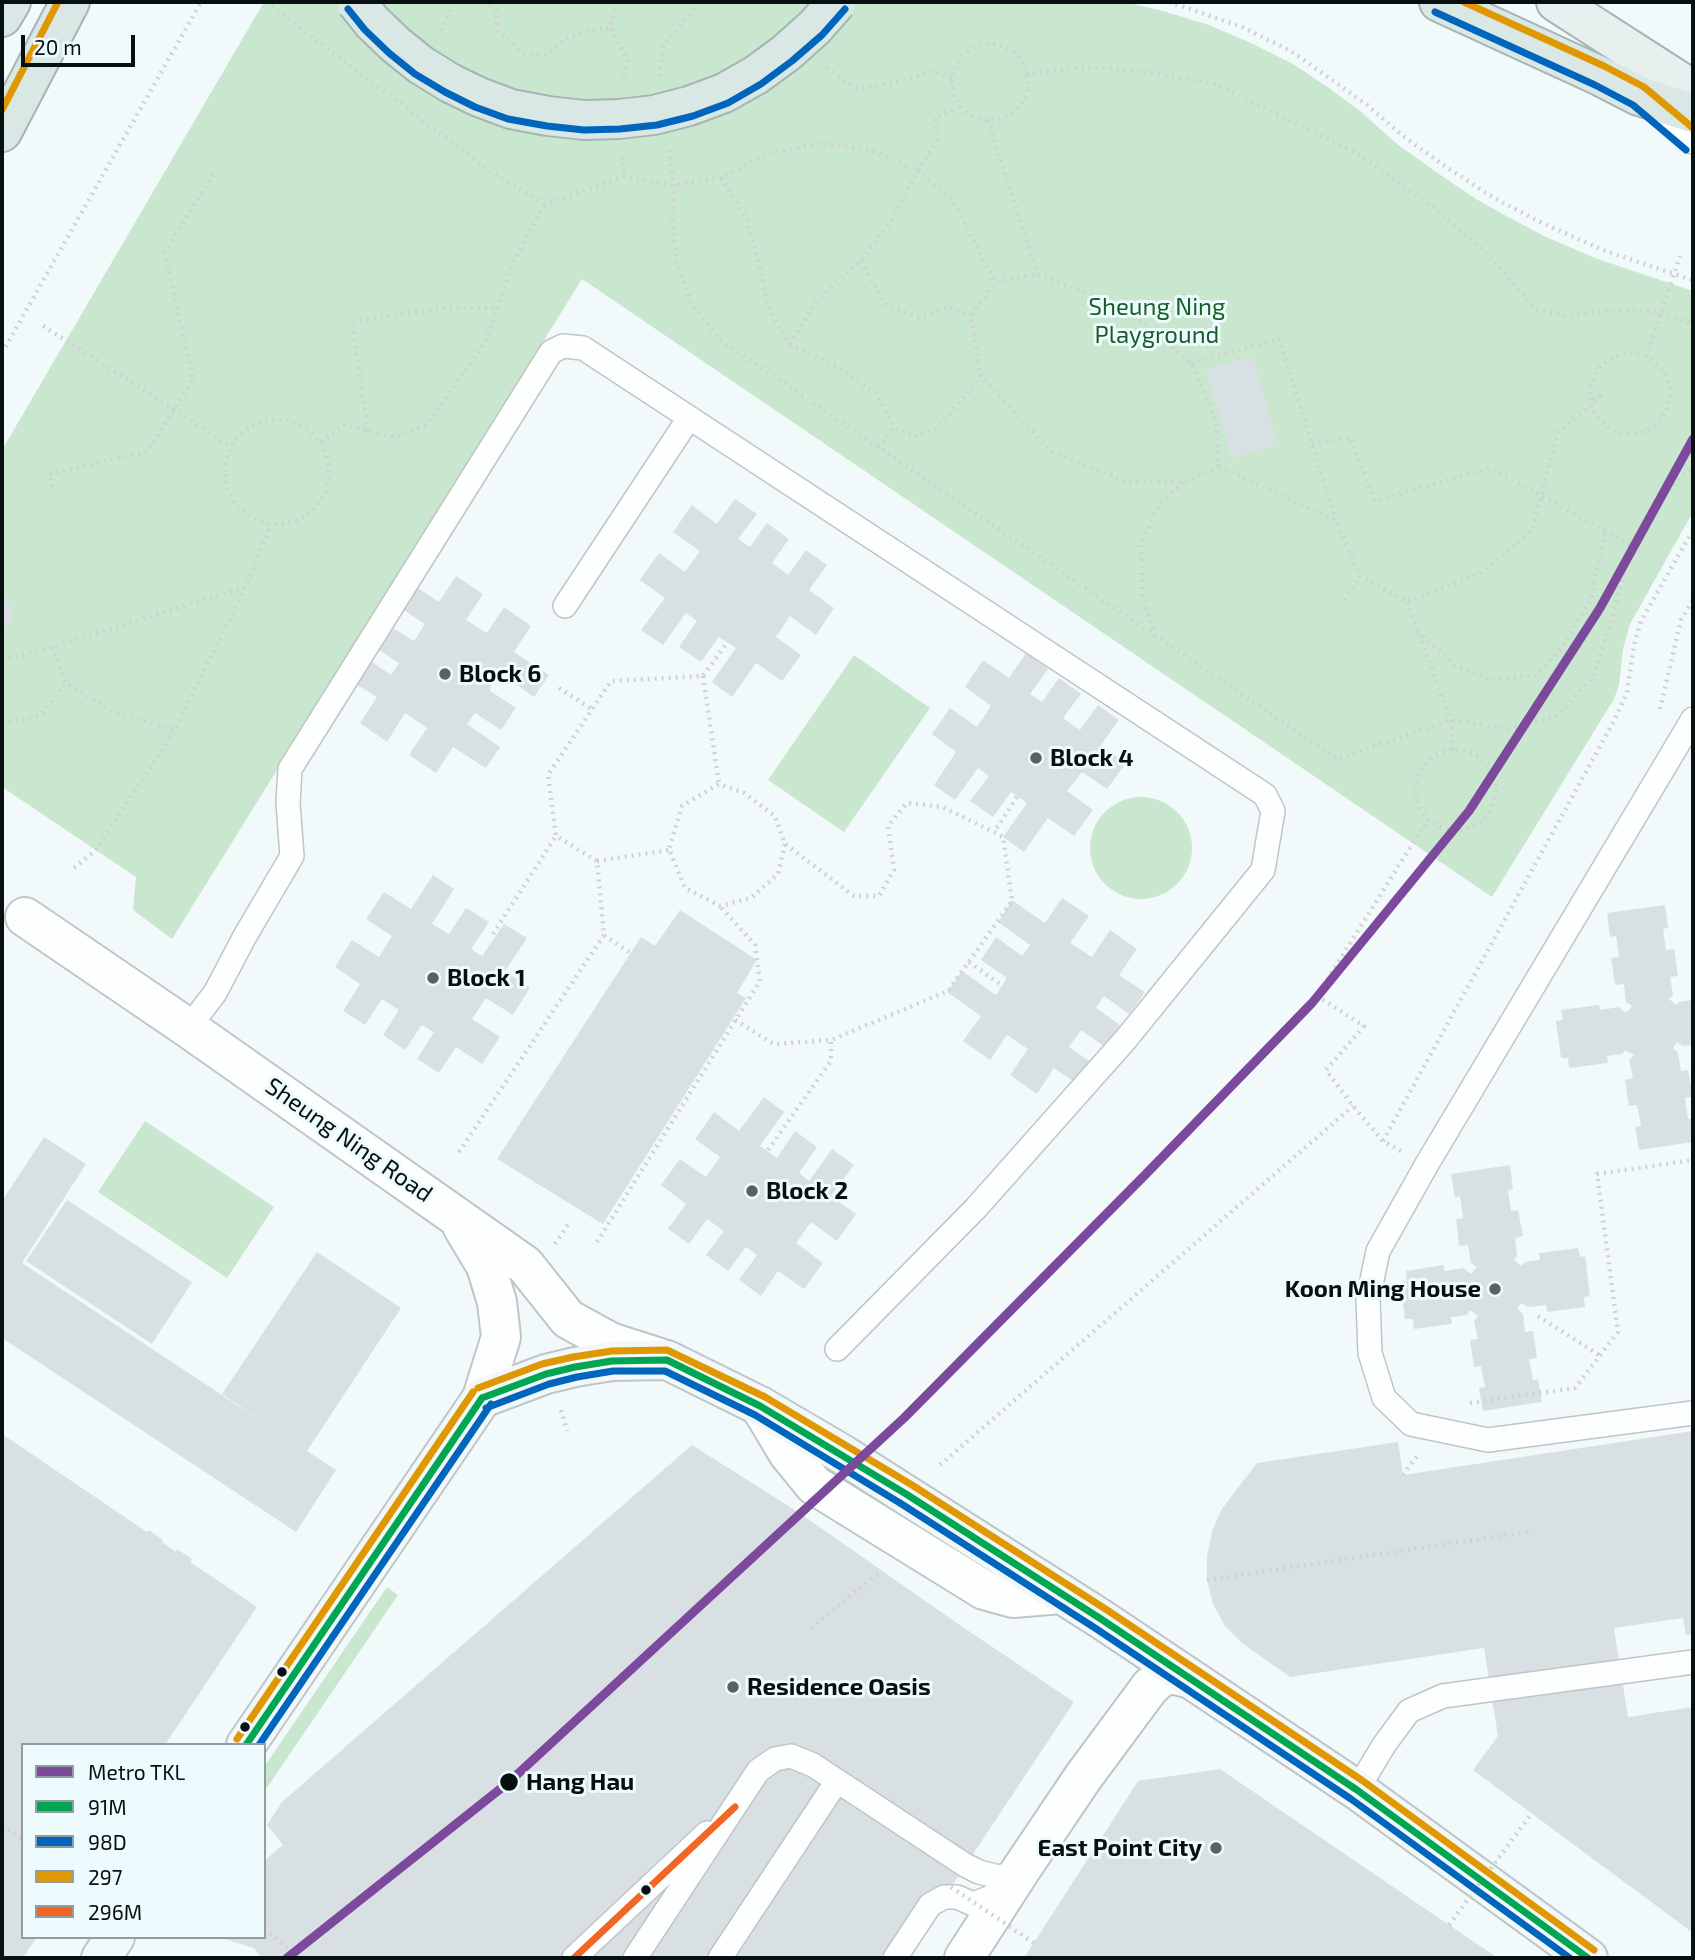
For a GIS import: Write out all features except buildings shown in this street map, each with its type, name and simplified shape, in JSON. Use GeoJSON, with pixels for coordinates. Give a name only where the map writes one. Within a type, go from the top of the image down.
{"type":"FeatureCollection","features":[{"type":"Feature","properties":{"kind":"highway"},"geometry":{"type":"LineString","coordinates":[[2,18],[11,2]]}},
{"type":"Feature","properties":{"kind":"highway"},"geometry":{"type":"LineString","coordinates":[[2,132],[70,2]]}},
{"type":"Feature","properties":{"kind":"highway"},"geometry":{"type":"LineString","coordinates":[[356,2],[396,45],[450,83],[511,109],[584,120],[654,115],[724,93],[756,75],[786,53],[816,27],[837,2]]}},
{"type":"Feature","properties":{"kind":"highway"},"geometry":{"type":"LineString","coordinates":[[1439,2],[1639,96],[1693,113]]}},
{"type":"Feature","properties":{"kind":"main road"},"geometry":{"type":"LineString","coordinates":[[1556,2],[1693,90]]}},
{"type":"Feature","properties":{"kind":"street","name":"Sheung Ning Road"},"geometry":{"type":"LineString","coordinates":[[25,917],[525,1265],[568,1319],[610,1342],[667,1360],[760,1406],[863,1467],[1062,1594],[1357,1790],[1588,1958]]}},
{"type":"Feature","properties":{"kind":"street"},"geometry":{"type":"LineString","coordinates":[[247,1743],[482,1398],[501,1337],[497,1302],[486,1266],[455,1215]]}},
{"type":"Feature","properties":{"kind":"street","name":"Sheung Ning Road"},"geometry":{"type":"LineString","coordinates":[[482,1398],[546,1374],[575,1367],[612,1361],[667,1360]]}},
{"type":"Feature","properties":{"kind":"street"},"geometry":{"type":"LineString","coordinates":[[964,1958],[1084,1776],[1150,1687],[1167,1675],[1188,1678]]}},
{"type":"Feature","properties":{"kind":"street"},"geometry":{"type":"LineString","coordinates":[[101,1958],[114,1939]]}},
{"type":"Feature","properties":{"kind":"lane"},"geometry":{"type":"LineString","coordinates":[[1639,96],[1693,142]]}},
{"type":"Feature","properties":{"kind":"lane"},"geometry":{"type":"LineString","coordinates":[[188,1028],[215,993],[292,856],[288,803],[290,769],[551,352],[562,346],[583,348],[1265,795],[1273,811],[1263,870],[1126,1039],[976,1208],[837,1349]]}},
{"type":"Feature","properties":{"kind":"lane"},"geometry":{"type":"LineString","coordinates":[[565,606],[689,418]]}},
{"type":"Feature","properties":{"kind":"lane"},"geometry":{"type":"LineString","coordinates":[[1693,719],[1427,1164],[1378,1251],[1368,1299],[1370,1353],[1384,1398],[1411,1424],[1488,1440],[1693,1413]]}},
{"type":"Feature","properties":{"kind":"lane"},"geometry":{"type":"LineString","coordinates":[[1357,1790],[1384,1745],[1409,1711],[1443,1696],[1693,1662]]}},
{"type":"Feature","properties":{"kind":"lane"},"geometry":{"type":"LineString","coordinates":[[635,1958],[758,1771],[775,1759],[791,1756],[813,1765],[979,1872],[999,1877],[1020,1871]]}},
{"type":"Feature","properties":{"kind":"lane"},"geometry":{"type":"LineString","coordinates":[[720,1958],[837,1781]]}},
{"type":"Feature","properties":{"kind":"lane"},"geometry":{"type":"LineString","coordinates":[[574,1958],[735,1807]]}},
{"type":"Feature","properties":{"kind":"lane"},"geometry":{"type":"LineString","coordinates":[[895,1958],[930,1905],[944,1898],[957,1897],[973,1904],[991,1898],[1020,1871]]}},
{"type":"Feature","properties":{"kind":"path"},"geometry":{"type":"LineString","coordinates":[[2,353],[201,2]]}},
{"type":"Feature","properties":{"kind":"path"},"geometry":{"type":"LineString","coordinates":[[483,2],[496,4],[497,30],[527,55],[545,55],[583,31],[611,28]]}},
{"type":"Feature","properties":{"kind":"path"},"geometry":{"type":"LineString","coordinates":[[1169,2],[1242,27],[1291,51],[1357,97],[1403,136],[1442,164],[1489,195],[1536,220],[1605,251],[1693,280]]}},
{"type":"Feature","properties":{"kind":"path"},"geometry":{"type":"LineString","coordinates":[[993,44],[1015,53],[1026,74],[1027,86],[1019,106],[999,119],[988,120],[969,114],[961,107],[952,89],[955,67],[961,57],[981,45],[993,44]]}},
{"type":"Feature","properties":{"kind":"path"},"geometry":{"type":"LineString","coordinates":[[824,67],[856,88],[894,83],[933,71],[952,78]]}},
{"type":"Feature","properties":{"kind":"path"},"geometry":{"type":"LineString","coordinates":[[1026,74],[1085,67],[1141,71],[1216,84],[1358,153],[1434,208],[1490,257],[1535,309],[1565,316],[1604,311],[1661,312],[1693,324]]}},
{"type":"Feature","properties":{"kind":"path"},"geometry":{"type":"LineString","coordinates":[[790,344],[816,302],[861,261],[889,224],[937,141],[934,117],[961,107]]}},
{"type":"Feature","properties":{"kind":"path"},"geometry":{"type":"LineString","coordinates":[[988,120],[1037,274]]}},
{"type":"Feature","properties":{"kind":"path"},"geometry":{"type":"LineString","coordinates":[[53,486],[49,474],[147,452],[193,380],[165,252],[215,170]]}},
{"type":"Feature","properties":{"kind":"path"},"geometry":{"type":"LineString","coordinates":[[721,177],[746,217],[768,307],[790,344],[839,368],[876,393],[894,427],[914,437],[937,428],[981,377]]}},
{"type":"Feature","properties":{"kind":"path"},"geometry":{"type":"LineString","coordinates":[[674,185],[672,219],[677,259],[691,302],[719,339],[1337,759],[1451,720],[1510,729],[1558,715],[1593,677],[1631,545],[1651,509],[1693,466]]}},
{"type":"Feature","properties":{"kind":"path"},"geometry":{"type":"LineString","coordinates":[[321,442],[344,425],[394,437],[426,425],[485,343],[515,258],[545,204]]}},
{"type":"Feature","properties":{"kind":"path"},"geometry":{"type":"LineString","coordinates":[[1646,357],[1680,256]]}},
{"type":"Feature","properties":{"kind":"path"},"geometry":{"type":"LineString","coordinates":[[861,261],[885,304],[918,317],[950,307],[971,315]]}},
{"type":"Feature","properties":{"kind":"path"},"geometry":{"type":"LineString","coordinates":[[1184,482],[1127,482],[1052,452],[981,377],[971,315],[995,282],[1037,274],[1125,307],[1191,363],[1216,421],[1219,466]]}},
{"type":"Feature","properties":{"kind":"path"},"geometry":{"type":"LineString","coordinates":[[368,431],[352,321],[450,307],[498,308]]}},
{"type":"Feature","properties":{"kind":"path"},"geometry":{"type":"LineString","coordinates":[[43,326],[230,447]]}},
{"type":"Feature","properties":{"kind":"path"},"geometry":{"type":"LineString","coordinates":[[1191,363],[1279,339],[1336,521],[1360,576],[1407,602],[1451,720],[1453,750]]}},
{"type":"Feature","properties":{"kind":"path"},"geometry":{"type":"LineString","coordinates":[[1621,354],[1646,357],[1665,375],[1669,401],[1664,414],[1655,425],[1631,434],[1618,432],[1606,426],[1591,404],[1592,379],[1609,359],[1621,354]]}},
{"type":"Feature","properties":{"kind":"path"},"geometry":{"type":"LineString","coordinates":[[1407,602],[1479,574],[1532,530],[1558,432],[1600,396],[1591,404]]}},
{"type":"Feature","properties":{"kind":"path"},"geometry":{"type":"LineString","coordinates":[[274,419],[291,421],[308,429],[321,442],[328,457],[330,474],[326,492],[317,506],[304,517],[288,524],[271,525],[240,511],[230,497],[225,481],[225,464],[230,447],[241,433],[256,423],[274,419]]}},
{"type":"Feature","properties":{"kind":"path"},"geometry":{"type":"LineString","coordinates":[[879,448],[894,427]]}},
{"type":"Feature","properties":{"kind":"path"},"geometry":{"type":"LineString","coordinates":[[1312,445],[1350,437],[1375,501],[1490,467],[1631,545]]}},
{"type":"Feature","properties":{"kind":"path"},"geometry":{"type":"LineString","coordinates":[[1155,636],[1142,595],[1141,544],[1158,506],[1184,482],[1219,466],[1336,521]]}},
{"type":"Feature","properties":{"kind":"path"},"geometry":{"type":"LineString","coordinates":[[74,868],[95,851],[175,730],[246,586],[271,525]]}},
{"type":"Feature","properties":{"kind":"path"},"geometry":{"type":"LineString","coordinates":[[1428,819],[1317,996],[1364,1026],[1326,1070],[1383,1141],[1615,719],[1627,692],[1634,645],[1641,621],[1693,530]]}},
{"type":"Feature","properties":{"kind":"path"},"geometry":{"type":"LineString","coordinates":[[1418,631],[1455,665],[1492,680],[1536,676],[1562,647],[1591,600],[1605,531]]}},
{"type":"Feature","properties":{"kind":"path"},"geometry":{"type":"LineString","coordinates":[[1344,600],[1360,576]]}},
{"type":"Feature","properties":{"kind":"path"},"geometry":{"type":"LineString","coordinates":[[2,660],[246,586]]}},
{"type":"Feature","properties":{"kind":"path"},"geometry":{"type":"LineString","coordinates":[[719,784],[702,676],[727,643]]}},
{"type":"Feature","properties":{"kind":"path"},"geometry":{"type":"LineString","coordinates":[[52,647],[66,683],[114,712],[175,730]]}},
{"type":"Feature","properties":{"kind":"path"},"geometry":{"type":"LineString","coordinates":[[493,934],[556,836],[548,775],[611,681],[702,676]]}},
{"type":"Feature","properties":{"kind":"path"},"geometry":{"type":"LineString","coordinates":[[2,724],[41,715],[66,683]]}},
{"type":"Feature","properties":{"kind":"path"},"geometry":{"type":"LineString","coordinates":[[559,688],[593,709]]}},
{"type":"Feature","properties":{"kind":"path"},"geometry":{"type":"LineString","coordinates":[[1453,750],[1466,751],[1479,757],[1494,778],[1493,804],[1487,815],[1477,824],[1452,830],[1439,827],[1428,819],[1416,796],[1421,770],[1440,753],[1453,750]]}},
{"type":"Feature","properties":{"kind":"path"},"geometry":{"type":"LineString","coordinates":[[719,784],[744,793],[775,817],[785,844],[854,896],[879,896],[894,870],[888,826],[907,803],[942,807],[1003,837],[1012,901],[948,991],[831,1040],[774,1044],[736,1020]]}},
{"type":"Feature","properties":{"kind":"path"},"geometry":{"type":"LineString","coordinates":[[597,1242],[760,981],[755,945],[720,906],[685,888],[669,849],[682,806],[719,784]]}},
{"type":"Feature","properties":{"kind":"path"},"geometry":{"type":"LineString","coordinates":[[994,832],[1017,797]]}},
{"type":"Feature","properties":{"kind":"path"},"geometry":{"type":"LineString","coordinates":[[556,836],[597,861],[669,849]]}},
{"type":"Feature","properties":{"kind":"path"},"geometry":{"type":"LineString","coordinates":[[720,906],[751,898],[778,874],[785,844]]}},
{"type":"Feature","properties":{"kind":"path"},"geometry":{"type":"LineString","coordinates":[[459,1152],[604,935],[597,861]]}},
{"type":"Feature","properties":{"kind":"path"},"geometry":{"type":"LineString","coordinates":[[604,935],[629,952]]}},
{"type":"Feature","properties":{"kind":"path"},"geometry":{"type":"LineString","coordinates":[[969,962],[1001,985]]}},
{"type":"Feature","properties":{"kind":"path"},"geometry":{"type":"LineString","coordinates":[[768,1150],[831,1060],[831,1040]]}},
{"type":"Feature","properties":{"kind":"path"},"geometry":{"type":"LineString","coordinates":[[940,1465],[1353,1106]]}},
{"type":"Feature","properties":{"kind":"path"},"geometry":{"type":"LineString","coordinates":[[1468,1403],[1575,1388],[1618,1332],[1597,1174],[1693,1160]]}},
{"type":"Feature","properties":{"kind":"path"},"geometry":{"type":"LineString","coordinates":[[549,1253],[569,1223]]}},
{"type":"Feature","properties":{"kind":"path"},"geometry":{"type":"LineString","coordinates":[[1538,1316],[1600,1355]]}},
{"type":"Feature","properties":{"kind":"path"},"geometry":{"type":"LineString","coordinates":[[559,1402],[567,1431]]}},
{"type":"Feature","properties":{"kind":"path"},"geometry":{"type":"LineString","coordinates":[[1403,1475],[1418,1455]]}},
{"type":"Feature","properties":{"kind":"path"},"geometry":{"type":"LineString","coordinates":[[1207,1580],[1533,1531]]}},
{"type":"Feature","properties":{"kind":"path"},"geometry":{"type":"LineString","coordinates":[[811,1628],[881,1570]]}},
{"type":"Feature","properties":{"kind":"path"},"geometry":{"type":"LineString","coordinates":[[1449,1925],[1532,1813]]}},
{"type":"Feature","properties":{"kind":"path"},"geometry":{"type":"LineString","coordinates":[[2,1826],[21,1839]]}},
{"type":"Feature","properties":{"kind":"path"},"geometry":{"type":"LineString","coordinates":[[951,1887],[1034,1943]]}},
{"type":"Feature","properties":{"kind":"path"},"geometry":{"type":"LineString","coordinates":[[266,1931],[299,1958]]}},
{"type":"Feature","properties":{"kind":"green space","name":"Sheung Ning Playground"},"geometry":{"type":"Polygon","coordinates":[[[264,2],[1125,2],[1209,25],[1293,64],[1360,111],[1397,144],[1476,199],[1546,237],[1595,258],[1693,291],[1693,512],[1630,624],[1614,699],[1492,897],[582,279],[172,939],[133,910],[136,877],[2,787],[2,450],[264,2]]]}},
{"type":"Feature","properties":{"kind":"green space"},"geometry":{"type":"Polygon","coordinates":[[[854,655],[930,708],[844,832],[768,780],[854,655]]]}},
{"type":"Feature","properties":{"kind":"green space"},"geometry":{"type":"Polygon","coordinates":[[[1141,797],[1160,801],[1177,812],[1188,829],[1192,848],[1188,867],[1177,884],[1160,895],[1141,899],[1122,895],[1105,884],[1094,867],[1090,848],[1094,829],[1105,812],[1122,801],[1141,797]]]}},
{"type":"Feature","properties":{"kind":"green space"},"geometry":{"type":"Polygon","coordinates":[[[145,1121],[274,1207],[227,1278],[98,1192],[145,1121]]]}},
{"type":"Feature","properties":{"kind":"green space"},"geometry":{"type":"Polygon","coordinates":[[[387,1587],[398,1595],[266,1789],[266,1764],[387,1587]]]}},
{"type":"Feature","properties":{"kind":"metro line","name":"TKL"},"geometry":{"type":"LineString","coordinates":[[287,1958],[509,1782],[904,1418],[1312,1003],[1469,811],[1600,608],[1693,439]]}},
{"type":"Feature","properties":{"kind":"transit line","name":"297"},"geometry":{"type":"LineString","coordinates":[[2,110],[58,2]]}},
{"type":"Feature","properties":{"kind":"transit line","name":"297"},"geometry":{"type":"LineString","coordinates":[[1464,2],[1644,87],[1693,128]]}},
{"type":"Feature","properties":{"kind":"transit line","name":"98D"},"geometry":{"type":"LineString","coordinates":[[348,9],[389,53],[415,74],[445,92],[508,119],[584,130],[657,125],[728,103],[761,84],[792,61],[822,35],[845,9]]}},
{"type":"Feature","properties":{"kind":"transit line","name":"98D"},"geometry":{"type":"LineString","coordinates":[[1435,12],[1633,105],[1686,150]]}},
{"type":"Feature","properties":{"kind":"transit line","name":"297"},"geometry":{"type":"LineString","coordinates":[[478,1388],[542,1364],[573,1357],[612,1351],[667,1350],[765,1397],[912,1485],[1107,1610],[1363,1781],[1594,1950]]}},
{"type":"Feature","properties":{"kind":"transit line","name":"91M"},"geometry":{"type":"LineString","coordinates":[[482,1398],[546,1374],[575,1367],[612,1361],[667,1360],[760,1406],[906,1494],[1101,1619],[1357,1790],[1588,1958]]}},
{"type":"Feature","properties":{"kind":"transit line","name":"98D"},"geometry":{"type":"LineString","coordinates":[[486,1408],[549,1384],[577,1377],[613,1371],[665,1371],[755,1415],[900,1503],[1095,1628],[1351,1799],[1570,1958]]}},
{"type":"Feature","properties":{"kind":"transit line","name":"297"},"geometry":{"type":"LineString","coordinates":[[237,1739],[473,1392]]}},
{"type":"Feature","properties":{"kind":"transit line","name":"91M"},"geometry":{"type":"LineString","coordinates":[[247,1743],[482,1398]]}},
{"type":"Feature","properties":{"kind":"transit line","name":"98D"},"geometry":{"type":"LineString","coordinates":[[260,1743],[491,1404]]}},
{"type":"Feature","properties":{"kind":"transit line","name":"296M"},"geometry":{"type":"LineString","coordinates":[[574,1958],[735,1807]]}},
{"type":"Feature","properties":{"kind":"place","name":"Block 6"},"geometry":{"type":"Point","coordinates":[445,674]}},
{"type":"Feature","properties":{"kind":"place","name":"Block 4"},"geometry":{"type":"Point","coordinates":[1036,758]}},
{"type":"Feature","properties":{"kind":"place","name":"Block 1"},"geometry":{"type":"Point","coordinates":[433,978]}},
{"type":"Feature","properties":{"kind":"place","name":"Block 2"},"geometry":{"type":"Point","coordinates":[752,1191]}},
{"type":"Feature","properties":{"kind":"place","name":"Koon Ming House"},"geometry":{"type":"Point","coordinates":[1495,1289]}},
{"type":"Feature","properties":{"kind":"place","name":"Residence Oasis"},"geometry":{"type":"Point","coordinates":[733,1687]}},
{"type":"Feature","properties":{"kind":"place","name":"Hang Hau"},"geometry":{"type":"Point","coordinates":[509,1782]}},
{"type":"Feature","properties":{"kind":"place","name":"East Point City"},"geometry":{"type":"Point","coordinates":[1216,1848]}}]}
